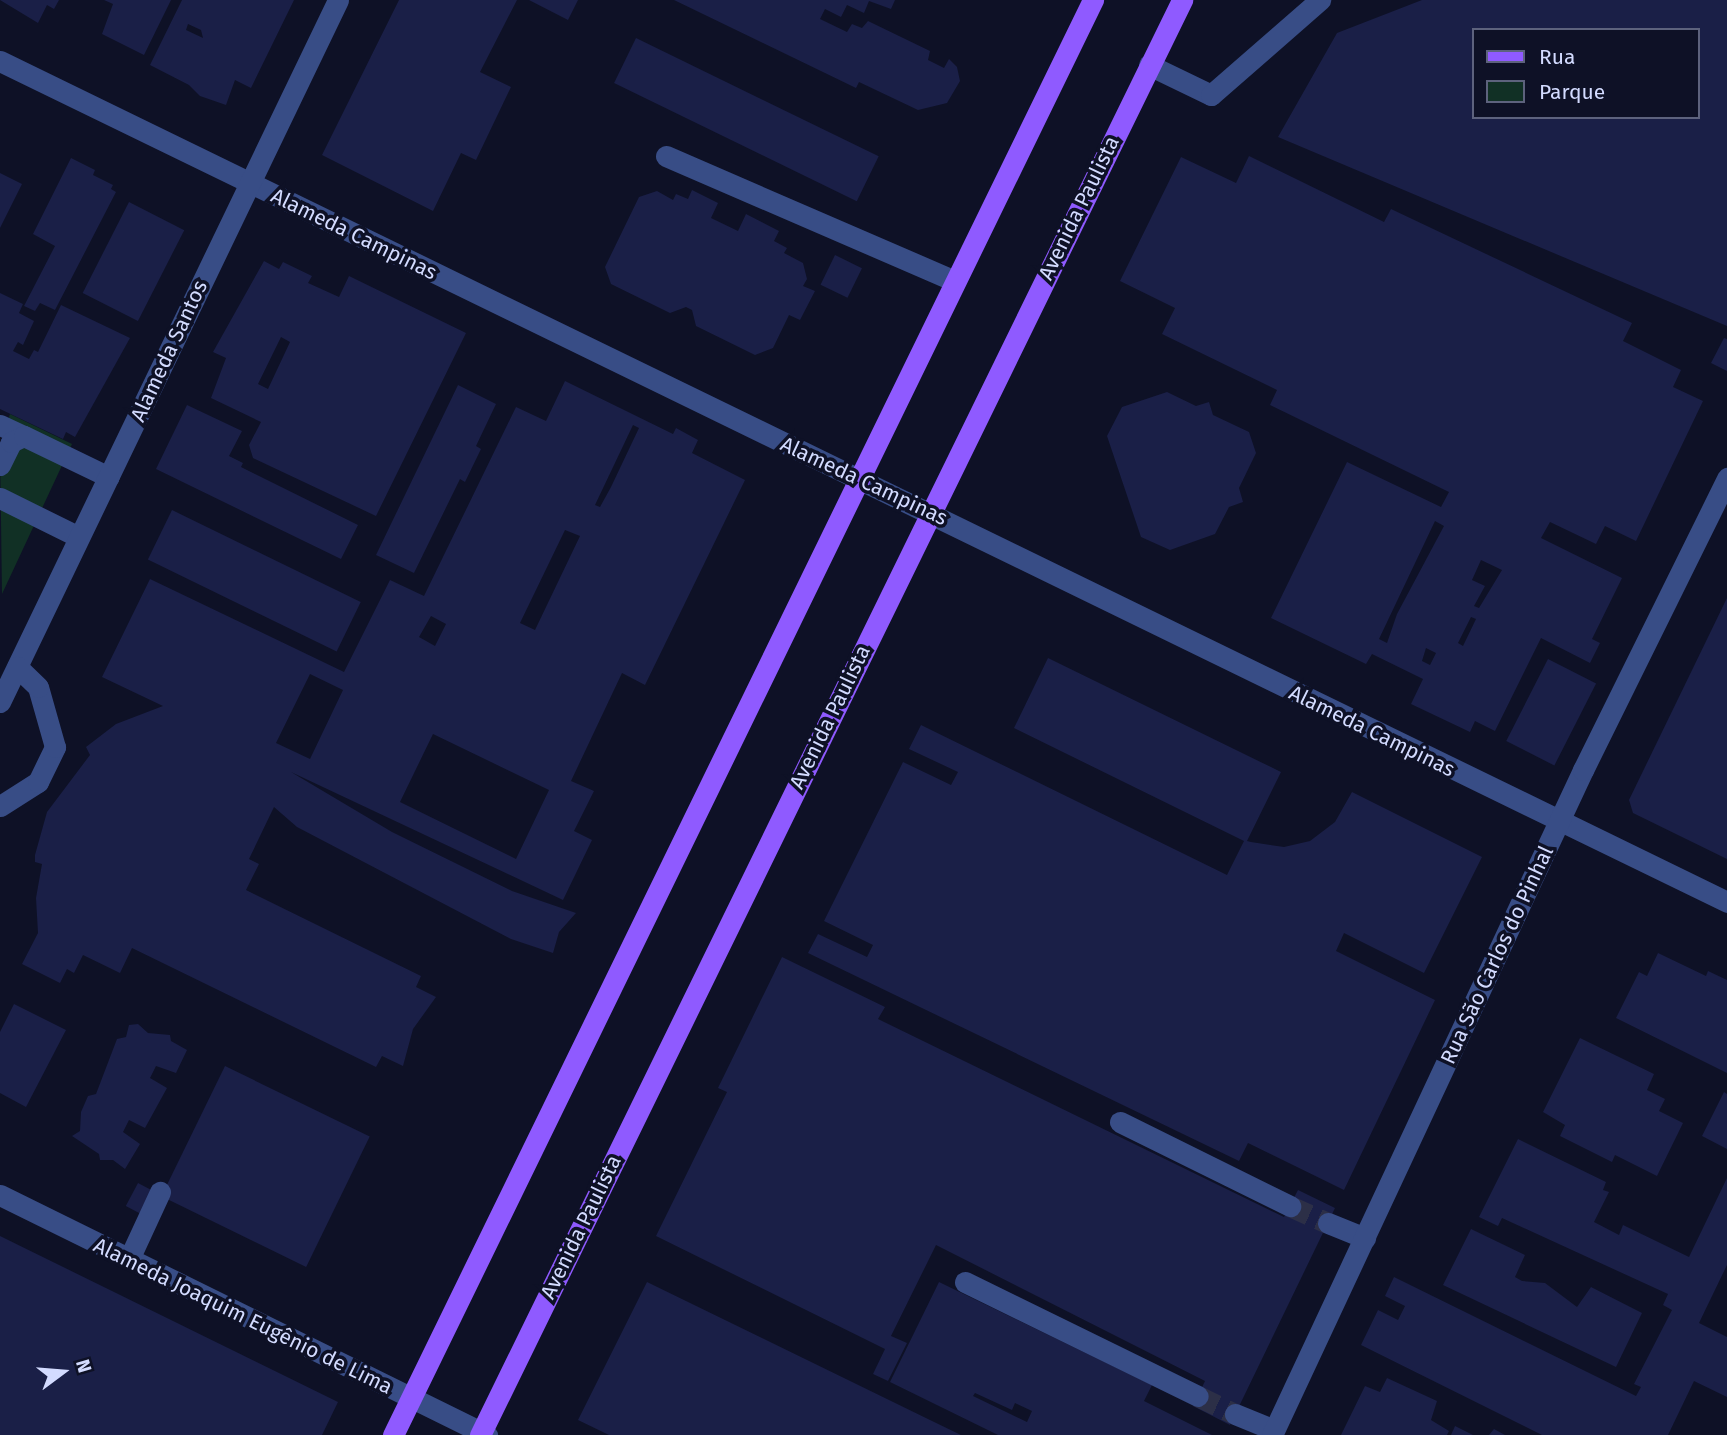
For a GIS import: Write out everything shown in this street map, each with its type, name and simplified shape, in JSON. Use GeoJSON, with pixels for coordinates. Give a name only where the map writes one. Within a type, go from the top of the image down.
{"type":"FeatureCollection","features":[{"type":"Feature","properties":{"kind":"main road"},"geometry":{"type":"LineString","coordinates":[[393,1435],[761,674],[861,481],[955,281],[1093,0]]}},
{"type":"Feature","properties":{"kind":"main road","name":"Avenida Paulista"},"geometry":{"type":"LineString","coordinates":[[483,1434],[929,512],[1182,0]]}},
{"type":"Feature","properties":{"kind":"street","name":"Alameda Santos"},"geometry":{"type":"LineString","coordinates":[[0,702],[338,0]]}},
{"type":"Feature","properties":{"kind":"street"},"geometry":{"type":"LineString","coordinates":[[1149,65],[1212,95],[1320,0]]}},
{"type":"Feature","properties":{"kind":"street","name":"Alameda Campinas"},"geometry":{"type":"LineString","coordinates":[[0,61],[929,512],[1559,824],[1727,902]]}},
{"type":"Feature","properties":{"kind":"street"},"geometry":{"type":"LineString","coordinates":[[666,156],[955,281]]}},
{"type":"Feature","properties":{"kind":"street"},"geometry":{"type":"LineString","coordinates":[[0,425],[109,477]]}},
{"type":"Feature","properties":{"kind":"street"},"geometry":{"type":"LineString","coordinates":[[0,465],[11,442],[24,436]]}},
{"type":"Feature","properties":{"kind":"street","name":"Rua São Carlos do Pinhal"},"geometry":{"type":"LineString","coordinates":[[1273,1433],[1559,824],[1727,478]]}},
{"type":"Feature","properties":{"kind":"street"},"geometry":{"type":"LineString","coordinates":[[0,498],[79,537]]}},
{"type":"Feature","properties":{"kind":"street"},"geometry":{"type":"LineString","coordinates":[[0,806],[59,766],[51,722],[38,687],[17,667]]}},
{"type":"Feature","properties":{"kind":"street"},"geometry":{"type":"LineString","coordinates":[[1120,1122],[1290,1206]]}},
{"type":"Feature","properties":{"kind":"street"},"geometry":{"type":"LineString","coordinates":[[129,1259],[160,1192]]}},
{"type":"Feature","properties":{"kind":"street","name":"Alameda Joaquim Eugênio de Lima"},"geometry":{"type":"LineString","coordinates":[[0,1195],[483,1434]]}},
{"type":"Feature","properties":{"kind":"street"},"geometry":{"type":"LineString","coordinates":[[1328,1223],[1365,1238]]}},
{"type":"Feature","properties":{"kind":"street"},"geometry":{"type":"LineString","coordinates":[[965,1282],[1198,1396]]}},
{"type":"Feature","properties":{"kind":"street"},"geometry":{"type":"LineString","coordinates":[[1235,1414],[1273,1433]]}},
{"type":"Feature","properties":{"kind":"green space"},"geometry":{"type":"Polygon","coordinates":[[[10,414],[72,444],[2,594],[0,445],[10,414]]]}},
{"type":"Feature","properties":{"kind":"building"},"geometry":{"type":"Polygon","coordinates":[[[0,0],[59,0],[54,9],[47,5],[38,23],[0,0]]]}},
{"type":"Feature","properties":{"kind":"building"},"geometry":{"type":"Polygon","coordinates":[[[104,0],[171,0],[144,55],[102,34],[113,4],[104,0]]]}},
{"type":"Feature","properties":{"kind":"building"},"geometry":{"type":"Polygon","coordinates":[[[182,0],[294,0],[251,88],[235,80],[226,105],[200,96],[189,85],[150,65],[182,0]],[[188,24],[186,30],[203,38],[201,30],[188,24]]]}},
{"type":"Feature","properties":{"kind":"building"},"geometry":{"type":"Polygon","coordinates":[[[399,0],[517,0],[480,72],[511,87],[476,160],[461,153],[433,211],[322,155],[399,0]]]}},
{"type":"Feature","properties":{"kind":"building"},"geometry":{"type":"Polygon","coordinates":[[[529,0],[578,0],[568,20],[529,0]]]}},
{"type":"Feature","properties":{"kind":"building"},"geometry":{"type":"Polygon","coordinates":[[[674,0],[895,0],[891,9],[869,1],[864,13],[847,5],[841,17],[825,9],[820,19],[847,32],[852,24],[862,28],[868,21],[930,51],[928,60],[944,68],[949,59],[957,67],[960,81],[947,103],[918,110],[859,82],[856,88],[674,0]]]}},
{"type":"Feature","properties":{"kind":"building"},"geometry":{"type":"Polygon","coordinates":[[[1422,0],[1727,0],[1727,326],[1278,137],[1337,33],[1422,0]]]}},
{"type":"Feature","properties":{"kind":"building"},"geometry":{"type":"Polygon","coordinates":[[[636,38],[879,156],[857,201],[614,83],[636,38]]]}},
{"type":"Feature","properties":{"kind":"building"},"geometry":{"type":"Polygon","coordinates":[[[1249,156],[1384,222],[1391,209],[1632,323],[1623,341],[1681,370],[1673,387],[1703,401],[1636,541],[1605,526],[1596,544],[1550,522],[1541,538],[1622,578],[1592,639],[1600,643],[1590,663],[1541,638],[1495,731],[1475,721],[1470,732],[1411,704],[1423,679],[1372,654],[1366,664],[1271,618],[1347,462],[1441,507],[1449,492],[1270,405],[1277,390],[1162,334],[1175,308],[1120,281],[1181,157],[1236,183],[1249,156]],[[1435,521],[1379,639],[1387,643],[1397,614],[1444,526],[1435,521]],[[1481,560],[1472,580],[1485,586],[1474,606],[1479,608],[1502,570],[1481,560]],[[1471,617],[1458,643],[1463,646],[1476,619],[1471,617]],[[1426,648],[1422,661],[1430,665],[1436,653],[1426,648]]]}},
{"type":"Feature","properties":{"kind":"building"},"geometry":{"type":"Polygon","coordinates":[[[71,158],[95,170],[93,175],[113,185],[111,189],[116,192],[55,310],[40,303],[35,311],[24,306],[55,246],[33,234],[71,158]]]}},
{"type":"Feature","properties":{"kind":"building"},"geometry":{"type":"Polygon","coordinates":[[[0,173],[22,184],[0,228],[0,173]]]}},
{"type":"Feature","properties":{"kind":"building"},"geometry":{"type":"Polygon","coordinates":[[[692,190],[718,203],[711,218],[738,231],[746,214],[779,231],[774,241],[787,248],[784,253],[803,263],[807,279],[803,286],[815,291],[800,320],[789,315],[773,348],[755,355],[696,326],[692,310],[686,307],[670,313],[611,284],[605,267],[639,197],[657,191],[673,200],[676,194],[688,199],[692,190]]]}},
{"type":"Feature","properties":{"kind":"building"},"geometry":{"type":"Polygon","coordinates":[[[129,202],[184,230],[138,321],[83,293],[129,202]]]}},
{"type":"Feature","properties":{"kind":"building"},"geometry":{"type":"Polygon","coordinates":[[[835,255],[862,268],[847,298],[821,285],[835,255]]]}},
{"type":"Feature","properties":{"kind":"building"},"geometry":{"type":"Polygon","coordinates":[[[264,261],[279,269],[283,262],[312,276],[308,283],[339,297],[349,276],[466,333],[376,516],[253,458],[249,445],[261,422],[211,398],[226,358],[213,352],[264,261]],[[281,337],[258,384],[268,389],[290,342],[281,337]]]}},
{"type":"Feature","properties":{"kind":"building"},"geometry":{"type":"Polygon","coordinates":[[[0,293],[23,304],[19,313],[34,321],[23,345],[18,342],[13,351],[29,359],[34,350],[38,352],[61,305],[130,338],[75,437],[66,432],[63,439],[0,409],[0,293]]]}},
{"type":"Feature","properties":{"kind":"building"},"geometry":{"type":"Polygon","coordinates":[[[1724,338],[1727,339],[1727,371],[1711,363],[1724,338]]]}},
{"type":"Feature","properties":{"kind":"building"},"geometry":{"type":"Polygon","coordinates":[[[565,381],[673,434],[676,428],[698,440],[692,453],[745,480],[645,685],[622,673],[571,781],[594,791],[574,831],[592,840],[563,900],[291,772],[392,832],[512,891],[576,913],[559,932],[553,953],[511,939],[297,827],[274,807],[249,859],[259,864],[246,890],[421,976],[416,987],[436,997],[413,1029],[403,1066],[382,1056],[376,1067],[132,948],[120,973],[83,955],[74,973],[67,969],[60,983],[22,964],[38,933],[36,898],[42,864],[35,862],[35,855],[47,812],[90,755],[86,747],[116,724],[163,706],[102,677],[150,579],[344,672],[390,580],[424,596],[516,407],[546,421],[565,381]],[[633,425],[595,505],[600,507],[639,428],[633,425]],[[565,530],[520,623],[535,630],[580,536],[565,530]],[[431,616],[419,637],[435,646],[446,624],[431,616]],[[310,674],[276,743],[310,759],[343,690],[310,674]],[[433,734],[400,802],[516,859],[549,790],[433,734]]]}},
{"type":"Feature","properties":{"kind":"building"},"geometry":{"type":"Polygon","coordinates":[[[458,385],[496,404],[476,446],[481,449],[465,482],[460,479],[414,573],[376,555],[458,385]]]}},
{"type":"Feature","properties":{"kind":"building"},"geometry":{"type":"Polygon","coordinates":[[[1167,392],[1196,406],[1209,402],[1213,415],[1249,432],[1256,453],[1239,488],[1243,502],[1229,507],[1215,534],[1170,550],[1141,537],[1107,436],[1122,407],[1167,392]]]}},
{"type":"Feature","properties":{"kind":"building"},"geometry":{"type":"Polygon","coordinates":[[[187,405],[242,431],[229,456],[243,463],[241,467],[358,525],[341,559],[156,469],[187,405]]]}},
{"type":"Feature","properties":{"kind":"building"},"geometry":{"type":"Polygon","coordinates":[[[172,510],[361,602],[337,651],[148,559],[172,510]]]}},
{"type":"Feature","properties":{"kind":"building"},"geometry":{"type":"Polygon","coordinates":[[[1727,598],[1727,859],[1633,813],[1629,800],[1727,598]]]}},
{"type":"Feature","properties":{"kind":"building"},"geometry":{"type":"Polygon","coordinates":[[[1048,658],[1281,772],[1247,841],[1284,847],[1310,841],[1335,822],[1352,792],[1482,857],[1424,973],[1344,933],[1336,951],[1435,1000],[1344,1190],[1248,1143],[1239,1161],[808,953],[818,934],[867,957],[873,945],[824,921],[903,762],[951,785],[958,772],[909,749],[921,725],[1227,875],[1244,841],[1014,728],[1048,658]]]}},
{"type":"Feature","properties":{"kind":"building"},"geometry":{"type":"Polygon","coordinates":[[[1548,659],[1596,684],[1554,765],[1506,741],[1548,659]]]}},
{"type":"Feature","properties":{"kind":"building"},"geometry":{"type":"Polygon","coordinates":[[[1658,953],[1706,976],[1708,971],[1727,980],[1727,1073],[1616,1018],[1639,972],[1647,976],[1658,953]]]}},
{"type":"Feature","properties":{"kind":"building"},"geometry":{"type":"Polygon","coordinates":[[[782,957],[885,1007],[878,1019],[1284,1217],[1298,1190],[1335,1208],[1230,1425],[1193,1406],[1205,1381],[936,1245],[891,1336],[907,1343],[888,1381],[873,1374],[885,1349],[656,1236],[727,1092],[718,1088],[782,957]]]}},
{"type":"Feature","properties":{"kind":"building"},"geometry":{"type":"Polygon","coordinates":[[[14,1004],[66,1030],[26,1107],[0,1093],[0,1032],[14,1004]]]}},
{"type":"Feature","properties":{"kind":"building"},"geometry":{"type":"Polygon","coordinates":[[[138,1024],[148,1033],[170,1035],[171,1041],[187,1050],[176,1073],[156,1066],[150,1078],[167,1088],[145,1128],[129,1120],[123,1132],[140,1144],[125,1169],[113,1160],[100,1160],[99,1154],[72,1136],[80,1131],[81,1112],[88,1096],[96,1094],[117,1039],[126,1037],[129,1025],[138,1024]]]}},
{"type":"Feature","properties":{"kind":"building"},"geometry":{"type":"Polygon","coordinates":[[[1580,1038],[1654,1074],[1647,1090],[1665,1099],[1659,1111],[1683,1123],[1657,1176],[1615,1155],[1612,1162],[1560,1136],[1565,1125],[1543,1112],[1580,1038]]]}},
{"type":"Feature","properties":{"kind":"building"},"geometry":{"type":"Polygon","coordinates":[[[225,1066],[370,1137],[306,1267],[161,1196],[225,1066]]]}},
{"type":"Feature","properties":{"kind":"building"},"geometry":{"type":"Polygon","coordinates":[[[1724,1092],[1727,1094],[1727,1149],[1702,1136],[1724,1092]]]}},
{"type":"Feature","properties":{"kind":"building"},"geometry":{"type":"Polygon","coordinates":[[[1518,1139],[1606,1182],[1603,1190],[1609,1192],[1594,1222],[1619,1235],[1623,1225],[1689,1257],[1727,1178],[1727,1265],[1699,1323],[1727,1337],[1727,1397],[1694,1381],[1668,1435],[1542,1435],[1361,1345],[1378,1310],[1398,1320],[1405,1306],[1385,1296],[1394,1277],[1636,1396],[1641,1387],[1634,1384],[1672,1310],[1663,1305],[1668,1294],[1502,1218],[1498,1226],[1479,1217],[1518,1139]]]}},
{"type":"Feature","properties":{"kind":"building"},"geometry":{"type":"Polygon","coordinates":[[[138,1183],[157,1193],[144,1216],[126,1206],[138,1183]]]}},
{"type":"Feature","properties":{"kind":"building"},"geometry":{"type":"Polygon","coordinates":[[[1471,1229],[1525,1255],[1515,1277],[1522,1281],[1545,1283],[1577,1307],[1591,1287],[1642,1313],[1616,1367],[1443,1285],[1471,1229]]]}},
{"type":"Feature","properties":{"kind":"building"},"geometry":{"type":"Polygon","coordinates":[[[0,1236],[338,1402],[322,1435],[0,1435],[0,1236]]]}},
{"type":"Feature","properties":{"kind":"building"},"geometry":{"type":"Polygon","coordinates":[[[647,1282],[961,1435],[609,1435],[578,1420],[647,1282]]]}},
{"type":"Feature","properties":{"kind":"building"},"geometry":{"type":"Polygon","coordinates":[[[939,1282],[1152,1385],[1144,1401],[1212,1435],[998,1435],[890,1382],[939,1282]],[[975,1393],[973,1396],[1027,1422],[1032,1411],[1015,1403],[1012,1410],[975,1393]]]}},
{"type":"Feature","properties":{"kind":"building"},"geometry":{"type":"Polygon","coordinates":[[[1387,1378],[1437,1401],[1431,1420],[1449,1431],[1447,1435],[1341,1435],[1365,1386],[1380,1392],[1387,1378]]]}},
{"type":"Feature","properties":{"kind":"building"},"geometry":{"type":"Polygon","coordinates":[[[1455,1426],[1473,1435],[1451,1435],[1455,1426]]]}},
{"type":"Feature","properties":{"kind":"building"},"geometry":{"type":"Polygon","coordinates":[[[1494,1429],[1505,1435],[1489,1435],[1494,1429]]]}},
{"type":"Feature","properties":{"kind":"tunnel"},"geometry":{"type":"LineString","coordinates":[[1290,1206],[1328,1223]]}},
{"type":"Feature","properties":{"kind":"tunnel"},"geometry":{"type":"LineString","coordinates":[[1198,1396],[1235,1414]]}}]}
